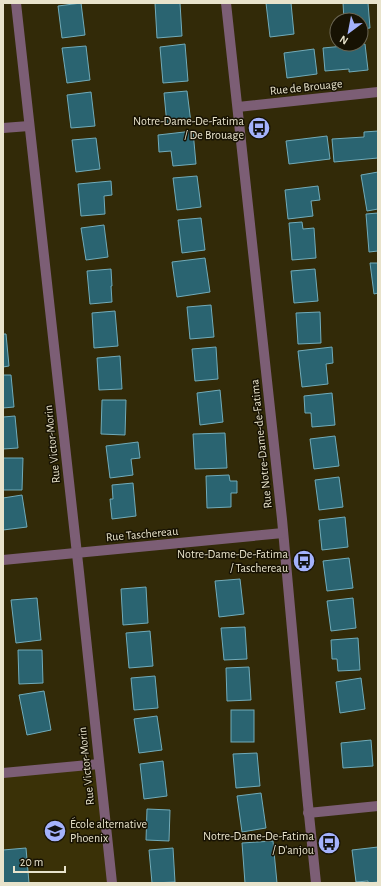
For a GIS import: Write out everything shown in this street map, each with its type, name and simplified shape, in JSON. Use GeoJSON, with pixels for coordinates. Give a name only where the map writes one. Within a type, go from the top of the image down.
{"type":"FeatureCollection","features":[{"type":"Feature","properties":{"kind":"street","name":"Rue Victor-Morin"},"geometry":{"type":"LineString","coordinates":[[16,3],[112,883]]}},
{"type":"Feature","properties":{"kind":"street","name":"Rue Notre-Dame-de-Fatima"},"geometry":{"type":"LineString","coordinates":[[226,3],[283,533],[308,813],[316,883]]}},
{"type":"Feature","properties":{"kind":"street","name":"Rue de Brouage"},"geometry":{"type":"LineString","coordinates":[[238,107],[378,92]]}},
{"type":"Feature","properties":{"kind":"street"},"geometry":{"type":"LineString","coordinates":[[3,128],[29,126]]}},
{"type":"Feature","properties":{"kind":"street","name":"Rue Taschereau"},"geometry":{"type":"LineString","coordinates":[[3,560],[283,533]]}},
{"type":"Feature","properties":{"kind":"street"},"geometry":{"type":"LineString","coordinates":[[3,773],[99,764]]}},
{"type":"Feature","properties":{"kind":"street"},"geometry":{"type":"LineString","coordinates":[[308,813],[378,806]]}},
{"type":"Feature","properties":{"kind":"shaded area","name":"École alternative Phoenix"},"geometry":{"type":"Polygon","coordinates":[[[99,764],[112,883],[3,883],[3,773],[99,764]]]}},
{"type":"Feature","properties":{"kind":"building"},"geometry":{"type":"Polygon","coordinates":[[[81,3],[85,35],[62,38],[58,6],[81,3]]]}},
{"type":"Feature","properties":{"kind":"building"},"geometry":{"type":"Polygon","coordinates":[[[155,3],[180,3],[182,36],[157,38],[155,3]]]}},
{"type":"Feature","properties":{"kind":"building"},"geometry":{"type":"Polygon","coordinates":[[[266,3],[291,3],[294,34],[270,37],[266,3]]]}},
{"type":"Feature","properties":{"kind":"building"},"geometry":{"type":"Polygon","coordinates":[[[343,3],[368,3],[369,12],[344,12],[343,3]]]}},
{"type":"Feature","properties":{"kind":"building"},"geometry":{"type":"Polygon","coordinates":[[[185,44],[188,81],[163,83],[160,47],[185,44]]]}},
{"type":"Feature","properties":{"kind":"building"},"geometry":{"type":"Polygon","coordinates":[[[86,46],[90,80],[67,83],[62,48],[86,46]]]}},
{"type":"Feature","properties":{"kind":"building"},"geometry":{"type":"Polygon","coordinates":[[[329,47],[329,52],[366,52],[368,70],[349,72],[349,69],[325,71],[323,48],[329,47]]]}},
{"type":"Feature","properties":{"kind":"building"},"geometry":{"type":"Polygon","coordinates":[[[314,49],[317,74],[287,78],[284,53],[314,49]]]}},
{"type":"Feature","properties":{"kind":"building"},"geometry":{"type":"Polygon","coordinates":[[[187,91],[191,123],[167,125],[164,93],[187,91]]]}},
{"type":"Feature","properties":{"kind":"building"},"geometry":{"type":"Polygon","coordinates":[[[91,92],[95,126],[71,128],[67,95],[91,92]]]}},
{"type":"Feature","properties":{"kind":"building"},"geometry":{"type":"Polygon","coordinates":[[[193,131],[196,164],[173,166],[171,151],[159,152],[158,135],[193,131]]]}},
{"type":"Feature","properties":{"kind":"building"},"geometry":{"type":"Polygon","coordinates":[[[378,131],[378,158],[334,162],[332,139],[364,137],[364,132],[378,131]]]}},
{"type":"Feature","properties":{"kind":"building"},"geometry":{"type":"Polygon","coordinates":[[[327,136],[330,159],[289,164],[286,141],[327,136]]]}},
{"type":"Feature","properties":{"kind":"building"},"geometry":{"type":"Polygon","coordinates":[[[96,138],[100,169],[76,172],[72,140],[96,138]]]}},
{"type":"Feature","properties":{"kind":"building"},"geometry":{"type":"Polygon","coordinates":[[[378,172],[378,209],[367,211],[361,175],[378,172]]]}},
{"type":"Feature","properties":{"kind":"building"},"geometry":{"type":"Polygon","coordinates":[[[197,176],[201,207],[177,210],[173,178],[197,176]]]}},
{"type":"Feature","properties":{"kind":"building"},"geometry":{"type":"Polygon","coordinates":[[[111,181],[112,195],[104,196],[105,214],[81,216],[78,184],[111,181]]]}},
{"type":"Feature","properties":{"kind":"building"},"geometry":{"type":"Polygon","coordinates":[[[318,186],[320,200],[311,201],[313,216],[288,219],[285,190],[318,186]]]}},
{"type":"Feature","properties":{"kind":"building"},"geometry":{"type":"Polygon","coordinates":[[[378,213],[378,251],[369,252],[366,214],[378,213]]]}},
{"type":"Feature","properties":{"kind":"building"},"geometry":{"type":"Polygon","coordinates":[[[201,218],[205,250],[182,253],[178,220],[201,218]]]}},
{"type":"Feature","properties":{"kind":"building"},"geometry":{"type":"Polygon","coordinates":[[[302,222],[303,229],[314,228],[316,258],[292,260],[289,223],[302,222]]]}},
{"type":"Feature","properties":{"kind":"building"},"geometry":{"type":"Polygon","coordinates":[[[104,225],[108,257],[86,260],[81,228],[104,225]]]}},
{"type":"Feature","properties":{"kind":"building"},"geometry":{"type":"Polygon","coordinates":[[[205,258],[210,292],[177,297],[172,262],[205,258]]]}},
{"type":"Feature","properties":{"kind":"building"},"geometry":{"type":"Polygon","coordinates":[[[370,263],[378,263],[378,293],[374,294],[370,263]]]}},
{"type":"Feature","properties":{"kind":"building"},"geometry":{"type":"Polygon","coordinates":[[[111,269],[112,302],[90,304],[87,271],[111,269]]]}},
{"type":"Feature","properties":{"kind":"building"},"geometry":{"type":"Polygon","coordinates":[[[315,269],[318,301],[294,303],[291,271],[315,269]]]}},
{"type":"Feature","properties":{"kind":"building"},"geometry":{"type":"Polygon","coordinates":[[[211,305],[214,337],[190,339],[187,307],[211,305]]]}},
{"type":"Feature","properties":{"kind":"building"},"geometry":{"type":"Polygon","coordinates":[[[115,311],[118,346],[94,348],[92,313],[115,311]]]}},
{"type":"Feature","properties":{"kind":"building"},"geometry":{"type":"Polygon","coordinates":[[[320,312],[321,343],[298,344],[296,313],[320,312]]]}},
{"type":"Feature","properties":{"kind":"building"},"geometry":{"type":"Polygon","coordinates":[[[3,334],[6,334],[9,366],[3,367],[3,334]]]}},
{"type":"Feature","properties":{"kind":"building"},"geometry":{"type":"Polygon","coordinates":[[[216,347],[218,379],[195,381],[192,349],[216,347]]]}},
{"type":"Feature","properties":{"kind":"building"},"geometry":{"type":"Polygon","coordinates":[[[332,347],[333,363],[326,364],[328,384],[302,387],[298,351],[332,347]]]}},
{"type":"Feature","properties":{"kind":"building"},"geometry":{"type":"Polygon","coordinates":[[[120,356],[122,389],[99,390],[97,358],[120,356]]]}},
{"type":"Feature","properties":{"kind":"building"},"geometry":{"type":"Polygon","coordinates":[[[3,375],[11,375],[14,407],[3,408],[3,375]]]}},
{"type":"Feature","properties":{"kind":"building"},"geometry":{"type":"Polygon","coordinates":[[[220,390],[223,422],[200,425],[197,393],[220,390]]]}},
{"type":"Feature","properties":{"kind":"building"},"geometry":{"type":"Polygon","coordinates":[[[332,393],[335,425],[312,427],[311,413],[305,413],[304,396],[332,393]]]}},
{"type":"Feature","properties":{"kind":"building"},"geometry":{"type":"Polygon","coordinates":[[[102,400],[126,400],[125,435],[101,434],[102,400]]]}},
{"type":"Feature","properties":{"kind":"building"},"geometry":{"type":"Polygon","coordinates":[[[15,416],[18,448],[3,449],[3,417],[15,416]]]}},
{"type":"Feature","properties":{"kind":"building"},"geometry":{"type":"Polygon","coordinates":[[[225,433],[227,468],[195,469],[193,434],[225,433]]]}},
{"type":"Feature","properties":{"kind":"building"},"geometry":{"type":"Polygon","coordinates":[[[335,436],[339,466],[314,469],[310,439],[335,436]]]}},
{"type":"Feature","properties":{"kind":"building"},"geometry":{"type":"Polygon","coordinates":[[[138,442],[140,458],[131,459],[133,475],[110,478],[106,446],[138,442]]]}},
{"type":"Feature","properties":{"kind":"building"},"geometry":{"type":"Polygon","coordinates":[[[3,458],[23,458],[22,490],[3,490],[3,458]]]}},
{"type":"Feature","properties":{"kind":"building"},"geometry":{"type":"Polygon","coordinates":[[[229,475],[230,481],[237,481],[237,493],[231,493],[231,507],[207,508],[206,476],[229,475]]]}},
{"type":"Feature","properties":{"kind":"building"},"geometry":{"type":"Polygon","coordinates":[[[339,477],[343,507],[319,510],[315,480],[339,477]]]}},
{"type":"Feature","properties":{"kind":"building"},"geometry":{"type":"Polygon","coordinates":[[[133,483],[136,516],[112,519],[110,499],[113,499],[112,485],[133,483]]]}},
{"type":"Feature","properties":{"kind":"building"},"geometry":{"type":"Polygon","coordinates":[[[22,495],[27,527],[3,530],[3,498],[22,495]]]}},
{"type":"Feature","properties":{"kind":"building"},"geometry":{"type":"Polygon","coordinates":[[[345,517],[348,547],[322,550],[319,520],[345,517]]]}},
{"type":"Feature","properties":{"kind":"building"},"geometry":{"type":"Polygon","coordinates":[[[349,558],[353,588],[327,591],[323,561],[349,558]]]}},
{"type":"Feature","properties":{"kind":"building"},"geometry":{"type":"Polygon","coordinates":[[[240,579],[244,614],[219,617],[215,581],[240,579]]]}},
{"type":"Feature","properties":{"kind":"building"},"geometry":{"type":"Polygon","coordinates":[[[146,587],[148,623],[123,625],[121,589],[146,587]]]}},
{"type":"Feature","properties":{"kind":"building"},"geometry":{"type":"Polygon","coordinates":[[[37,598],[41,640],[16,643],[11,600],[37,598]]]}},
{"type":"Feature","properties":{"kind":"building"},"geometry":{"type":"Polygon","coordinates":[[[353,598],[356,628],[331,631],[327,601],[353,598]]]}},
{"type":"Feature","properties":{"kind":"building"},"geometry":{"type":"Polygon","coordinates":[[[245,627],[247,659],[224,660],[221,628],[245,627]]]}},
{"type":"Feature","properties":{"kind":"building"},"geometry":{"type":"Polygon","coordinates":[[[150,631],[153,666],[129,668],[126,633],[150,631]]]}},
{"type":"Feature","properties":{"kind":"building"},"geometry":{"type":"Polygon","coordinates":[[[358,638],[360,670],[338,671],[337,659],[332,659],[331,640],[358,638]]]}},
{"type":"Feature","properties":{"kind":"building"},"geometry":{"type":"Polygon","coordinates":[[[18,650],[42,650],[43,683],[19,684],[18,650]]]}},
{"type":"Feature","properties":{"kind":"building"},"geometry":{"type":"Polygon","coordinates":[[[249,667],[251,700],[227,701],[226,668],[249,667]]]}},
{"type":"Feature","properties":{"kind":"building"},"geometry":{"type":"Polygon","coordinates":[[[155,676],[158,708],[134,710],[131,678],[155,676]]]}},
{"type":"Feature","properties":{"kind":"building"},"geometry":{"type":"Polygon","coordinates":[[[361,678],[365,709],[340,713],[336,682],[361,678]]]}},
{"type":"Feature","properties":{"kind":"building"},"geometry":{"type":"Polygon","coordinates":[[[44,691],[51,730],[27,735],[19,695],[44,691]]]}},
{"type":"Feature","properties":{"kind":"building"},"geometry":{"type":"Polygon","coordinates":[[[231,710],[254,710],[254,742],[231,742],[231,710]]]}},
{"type":"Feature","properties":{"kind":"building"},"geometry":{"type":"Polygon","coordinates":[[[157,716],[162,750],[139,753],[134,719],[157,716]]]}},
{"type":"Feature","properties":{"kind":"building"},"geometry":{"type":"Polygon","coordinates":[[[371,740],[373,766],[343,768],[341,743],[371,740]]]}},
{"type":"Feature","properties":{"kind":"building"},"geometry":{"type":"Polygon","coordinates":[[[257,753],[260,786],[236,788],[233,754],[257,753]]]}},
{"type":"Feature","properties":{"kind":"building"},"geometry":{"type":"Polygon","coordinates":[[[163,761],[167,796],[144,799],[140,764],[163,761]]]}},
{"type":"Feature","properties":{"kind":"building"},"geometry":{"type":"Polygon","coordinates":[[[261,793],[266,828],[242,832],[237,796],[261,793]]]}},
{"type":"Feature","properties":{"kind":"building"},"geometry":{"type":"Polygon","coordinates":[[[147,809],[170,810],[169,841],[146,840],[147,809]]]}},
{"type":"Feature","properties":{"kind":"building"},"geometry":{"type":"Polygon","coordinates":[[[273,841],[277,883],[245,883],[242,843],[273,841]]]}},
{"type":"Feature","properties":{"kind":"building"},"geometry":{"type":"Polygon","coordinates":[[[378,847],[378,882],[356,882],[352,850],[378,847]]]}},
{"type":"Feature","properties":{"kind":"building"},"geometry":{"type":"Polygon","coordinates":[[[26,848],[29,883],[3,883],[3,850],[26,848]]]}},
{"type":"Feature","properties":{"kind":"building"},"geometry":{"type":"Polygon","coordinates":[[[173,848],[175,882],[152,883],[149,850],[173,848]]]}},
{"type":"Feature","properties":{"kind":"place","name":"Notre-Dame-De-Fatima / De Brouage"},"geometry":{"type":"Point","coordinates":[259,128]}},
{"type":"Feature","properties":{"kind":"place","name":"Notre-Dame-De-Fatima / Taschereau"},"geometry":{"type":"Point","coordinates":[304,561]}},
{"type":"Feature","properties":{"kind":"place","name":"École alternative Phoenix"},"geometry":{"type":"Point","coordinates":[55,831]}},
{"type":"Feature","properties":{"kind":"place","name":"Notre-Dame-De-Fatima / D'anjou"},"geometry":{"type":"Point","coordinates":[329,843]}}]}
